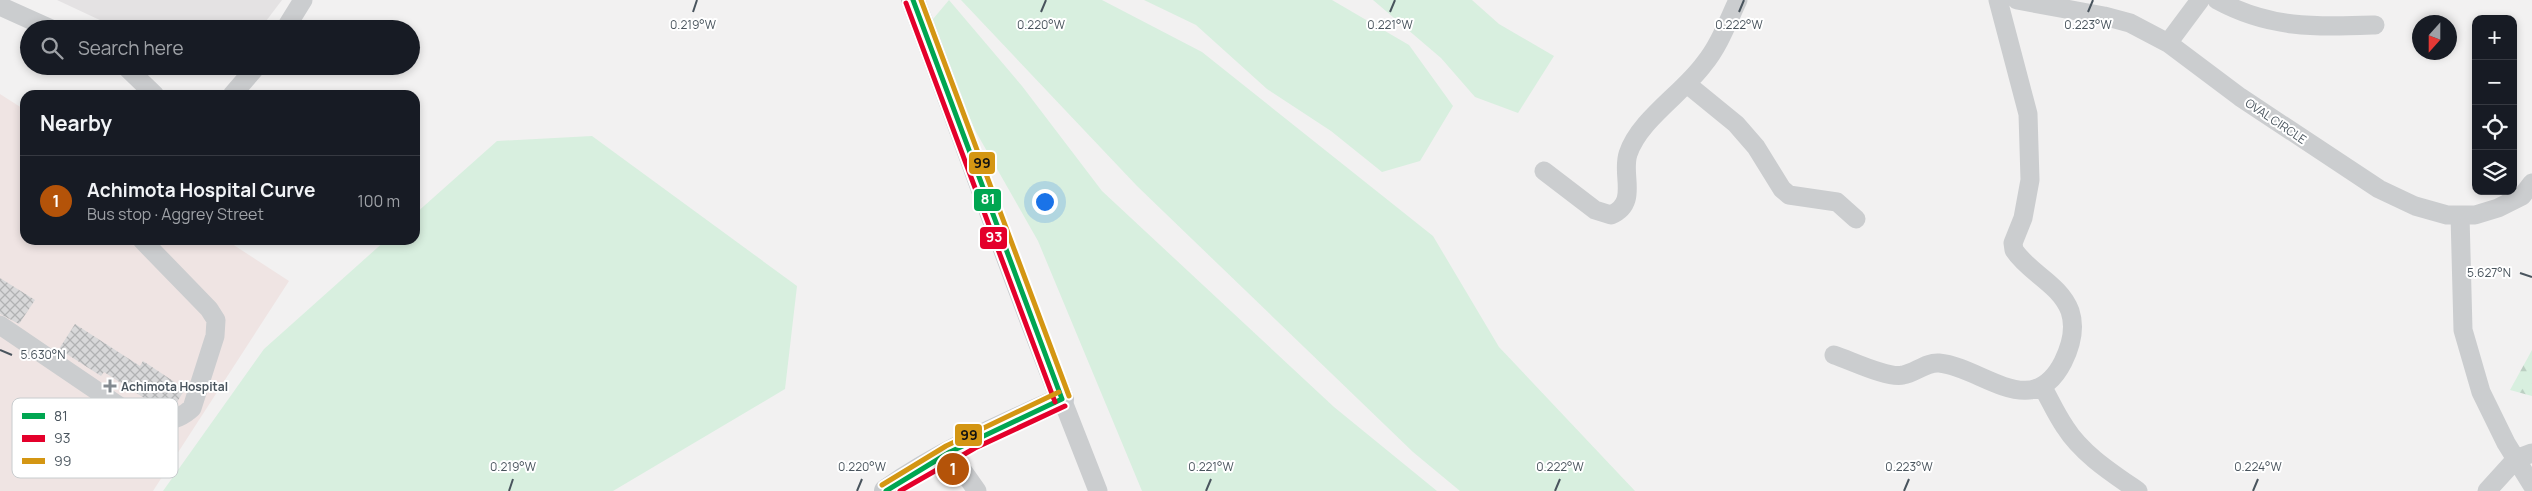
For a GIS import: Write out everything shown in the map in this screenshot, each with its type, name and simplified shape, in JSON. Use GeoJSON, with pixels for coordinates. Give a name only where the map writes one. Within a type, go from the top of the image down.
{"type":"FeatureCollection","features":[{"type":"Feature","properties":{"kind":"main road"},"geometry":{"type":"LineString","coordinates":[[886,491],[910,474],[951,454],[975,439],[1062,399],[1013,276],[984,189],[913,0]]}},
{"type":"Feature","properties":{"kind":"street"},"geometry":{"type":"LineString","coordinates":[[291,20],[303,0]]}},
{"type":"Feature","properties":{"kind":"street"},"geometry":{"type":"LineString","coordinates":[[1544,171],[1594,210],[1612,216],[1617,213],[1623,207],[1627,196],[1628,155],[1641,130],[1706,63],[1738,0]]}},
{"type":"Feature","properties":{"kind":"street"},"geometry":{"type":"LineString","coordinates":[[1834,355],[1892,375],[1904,375],[1937,363],[2009,389],[2026,392],[2042,386],[2059,370],[2068,353],[2073,324],[2069,310],[2058,292],[2018,256],[2014,250],[2013,243],[2023,218],[2030,180],[2028,114],[1998,0]]}},
{"type":"Feature","properties":{"kind":"street","name":"OVAL CIRCLE"},"geometry":{"type":"LineString","coordinates":[[2016,0],[2121,20],[2168,43],[2240,97],[2379,189],[2415,206],[2446,215],[2475,215],[2498,208],[2522,196],[2532,184]]}},
{"type":"Feature","properties":{"kind":"street"},"geometry":{"type":"LineString","coordinates":[[2168,43],[2200,0]]}},
{"type":"Feature","properties":{"kind":"street"},"geometry":{"type":"LineString","coordinates":[[2216,0],[2240,13],[2273,23],[2306,27],[2375,26]]}},
{"type":"Feature","properties":{"kind":"street"},"geometry":{"type":"LineString","coordinates":[[0,6],[31,20]]}},
{"type":"Feature","properties":{"kind":"street"},"geometry":{"type":"LineString","coordinates":[[134,75],[150,90]]}},
{"type":"Feature","properties":{"kind":"street"},"geometry":{"type":"LineString","coordinates":[[236,90],[249,75]]}},
{"type":"Feature","properties":{"kind":"street"},"geometry":{"type":"LineString","coordinates":[[1686,84],[1736,124],[1756,147],[1782,188],[1789,194],[1837,202],[1856,219]]}},
{"type":"Feature","properties":{"kind":"street"},"geometry":{"type":"LineString","coordinates":[[2460,215],[2463,330],[2481,392],[2524,456],[2532,485]]}},
{"type":"Feature","properties":{"kind":"street"},"geometry":{"type":"LineString","coordinates":[[147,245],[209,309],[216,320],[215,336],[192,408],[184,416],[178,418]]}},
{"type":"Feature","properties":{"kind":"street"},"geometry":{"type":"LineString","coordinates":[[0,325],[107,398]]}},
{"type":"Feature","properties":{"kind":"street"},"geometry":{"type":"LineString","coordinates":[[2042,386],[2065,428],[2082,447],[2109,471],[2138,491]]}},
{"type":"Feature","properties":{"kind":"street"},"geometry":{"type":"LineString","coordinates":[[1062,399],[1098,491]]}},
{"type":"Feature","properties":{"kind":"street"},"geometry":{"type":"LineString","coordinates":[[951,454],[977,491]]}},
{"type":"Feature","properties":{"kind":"street"},"geometry":{"type":"LineString","coordinates":[[2487,491],[2524,456]]}},
{"type":"Feature","properties":{"kind":"shaded area"},"geometry":{"type":"Polygon","coordinates":[[[57,0],[282,0],[267,20],[100,20],[57,0]]]}},
{"type":"Feature","properties":{"kind":"shaded area","name":"Achimota Hospital"},"geometry":{"type":"Polygon","coordinates":[[[0,94],[20,107],[20,245],[234,245],[289,281],[178,452],[178,398],[12,398],[12,478],[161,478],[153,491],[0,491],[0,94]]]}},
{"type":"Feature","properties":{"kind":"green space"},"geometry":{"type":"Polygon","coordinates":[[[949,0],[1022,86],[1102,191],[1334,407],[1437,491],[1142,491],[1038,241],[976,132],[928,25],[949,0]]]}},
{"type":"Feature","properties":{"kind":"green space"},"geometry":{"type":"Polygon","coordinates":[[[961,0],[1102,0],[1202,52],[1433,236],[1499,347],[1635,491],[1460,491],[1413,452],[1137,186],[961,0]]]}},
{"type":"Feature","properties":{"kind":"green space"},"geometry":{"type":"Polygon","coordinates":[[[1144,0],[1332,0],[1409,45],[1453,106],[1420,161],[1382,172],[1331,131],[1267,89],[1196,25],[1144,0]]]}},
{"type":"Feature","properties":{"kind":"green space"},"geometry":{"type":"Polygon","coordinates":[[[1373,0],[1472,0],[1499,24],[1554,56],[1518,113],[1475,97],[1441,58],[1373,0]]]}},
{"type":"Feature","properties":{"kind":"green space"},"geometry":{"type":"Polygon","coordinates":[[[592,136],[797,286],[785,389],[613,491],[163,491],[172,478],[178,478],[178,470],[264,349],[380,245],[420,245],[420,210],[497,141],[592,136]]]}},
{"type":"Feature","properties":{"kind":"green space"},"geometry":{"type":"Polygon","coordinates":[[[2532,350],[2532,396],[2510,390],[2532,350]]]}},
{"type":"Feature","properties":{"kind":"building"},"geometry":{"type":"Polygon","coordinates":[[[0,278],[35,300],[19,324],[0,314],[0,278]]]}},
{"type":"Feature","properties":{"kind":"building"},"geometry":{"type":"Polygon","coordinates":[[[75,324],[140,366],[143,361],[185,389],[178,400],[178,398],[144,398],[104,372],[101,376],[59,349],[75,324]]]}},
{"type":"Feature","properties":{"kind":"transit line","name":"81"},"geometry":{"type":"LineString","coordinates":[[913,0],[1062,399]]}},
{"type":"Feature","properties":{"kind":"transit line","name":"99"},"geometry":{"type":"LineString","coordinates":[[921,0],[1069,396]]}},
{"type":"Feature","properties":{"kind":"transit line","name":"93"},"geometry":{"type":"LineString","coordinates":[[906,3],[1055,402]]}},
{"type":"Feature","properties":{"kind":"transit line","name":"99"},"geometry":{"type":"LineString","coordinates":[[882,485],[946,446],[1059,392]]}},
{"type":"Feature","properties":{"kind":"transit line","name":"81"},"geometry":{"type":"LineString","coordinates":[[886,491],[950,452],[1062,399]]}},
{"type":"Feature","properties":{"kind":"transit line","name":"93"},"geometry":{"type":"LineString","coordinates":[[900,491],[975,448],[1065,406]]}},
{"type":"Feature","properties":{"kind":"place","name":"Achimota Hospital"},"geometry":{"type":"Point","coordinates":[110,386]}},
{"type":"Feature","properties":{"kind":"place","name":"Achimota Hospital Curve"},"geometry":{"type":"Point","coordinates":[953,469]}}]}
